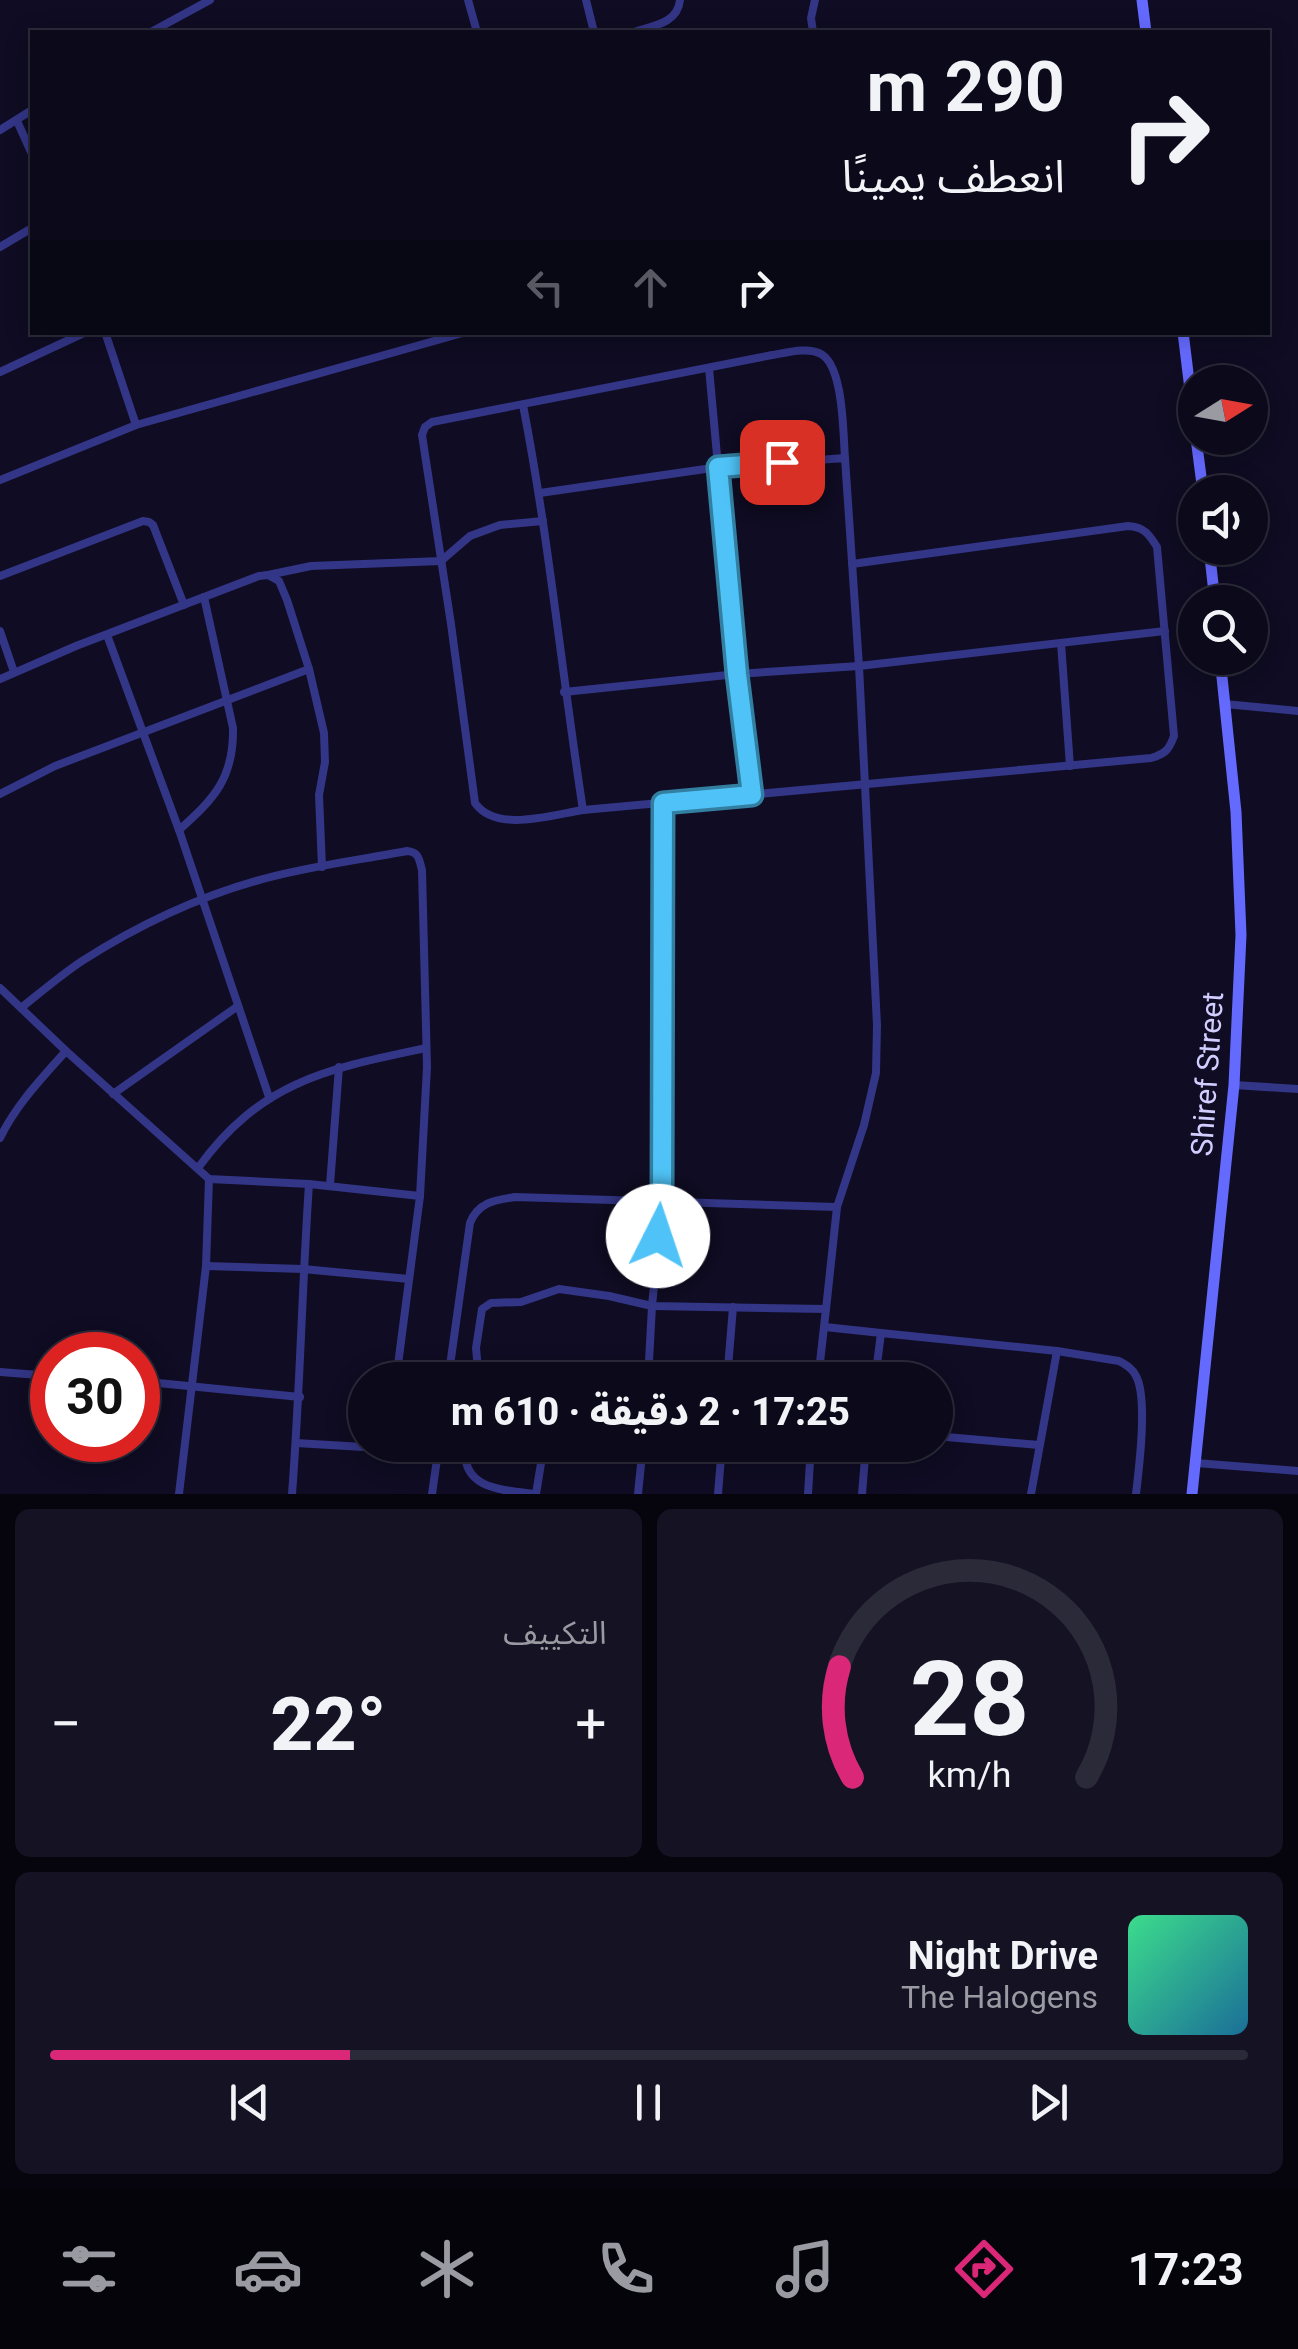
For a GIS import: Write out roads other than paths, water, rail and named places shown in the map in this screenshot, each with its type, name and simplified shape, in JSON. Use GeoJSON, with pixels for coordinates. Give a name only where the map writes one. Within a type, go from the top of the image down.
{"type":"FeatureCollection","features":[{"type":"Feature","properties":{"kind":"main road"},"geometry":{"type":"LineString","coordinates":[[1142,0],[1146,30]]}},
{"type":"Feature","properties":{"kind":"main road"},"geometry":{"type":"LineString","coordinates":[[1183,335],[1187,365]]}},
{"type":"Feature","properties":{"kind":"main road","name":"Shiref Street"},"geometry":{"type":"LineString","coordinates":[[1192,1494],[1234,1084],[1241,935],[1236,812],[1222,675]]}},
{"type":"Feature","properties":{"kind":"street"},"geometry":{"type":"LineString","coordinates":[[468,0],[476,30]]}},
{"type":"Feature","properties":{"kind":"street"},"geometry":{"type":"LineString","coordinates":[[586,0],[594,30]]}},
{"type":"Feature","properties":{"kind":"street"},"geometry":{"type":"LineString","coordinates":[[640,30],[671,19],[677,14],[680,0]]}},
{"type":"Feature","properties":{"kind":"street"},"geometry":{"type":"LineString","coordinates":[[813,30],[810,18],[814,0]]}},
{"type":"Feature","properties":{"kind":"street"},"geometry":{"type":"LineString","coordinates":[[154,30],[205,1]]}},
{"type":"Feature","properties":{"kind":"street"},"geometry":{"type":"LineString","coordinates":[[0,130],[30,111]]}},
{"type":"Feature","properties":{"kind":"street"},"geometry":{"type":"LineString","coordinates":[[17,120],[30,149]]}},
{"type":"Feature","properties":{"kind":"street"},"geometry":{"type":"LineString","coordinates":[[0,246],[30,229]]}},
{"type":"Feature","properties":{"kind":"street"},"geometry":{"type":"LineString","coordinates":[[0,372],[80,335]]}},
{"type":"Feature","properties":{"kind":"street"},"geometry":{"type":"LineString","coordinates":[[106,335],[136,425]]}},
{"type":"Feature","properties":{"kind":"street"},"geometry":{"type":"LineString","coordinates":[[0,480],[136,425],[455,335]]}},
{"type":"Feature","properties":{"kind":"street"},"geometry":{"type":"LineString","coordinates":[[820,1362],[837,1207],[864,1125],[876,1073],[877,1025],[864,785],[859,666],[852,564],[845,458],[837,377],[831,363],[821,353],[772,355],[432,422],[425,426],[422,435],[474,802],[486,815],[510,820],[584,810],[864,785],[1151,758],[1165,754],[1170,747],[1174,736],[1158,546],[1138,527],[852,564]]}},
{"type":"Feature","properties":{"kind":"street"},"geometry":{"type":"LineString","coordinates":[[709,368],[752,795]]}},
{"type":"Feature","properties":{"kind":"street"},"geometry":{"type":"LineString","coordinates":[[523,405],[540,494],[564,692],[584,810]]}},
{"type":"Feature","properties":{"kind":"street"},"geometry":{"type":"LineString","coordinates":[[540,494],[718,467],[845,458]]}},
{"type":"Feature","properties":{"kind":"street"},"geometry":{"type":"LineString","coordinates":[[0,576],[142,521],[149,522],[184,605]]}},
{"type":"Feature","properties":{"kind":"street"},"geometry":{"type":"LineString","coordinates":[[0,679],[259,576],[311,566],[442,561],[470,536],[500,525],[543,521]]}},
{"type":"Feature","properties":{"kind":"street"},"geometry":{"type":"LineString","coordinates":[[268,575],[278,581],[287,600],[326,748],[318,794],[322,867]]}},
{"type":"Feature","properties":{"kind":"street"},"geometry":{"type":"LineString","coordinates":[[179,830],[227,776],[233,746],[233,728],[204,597]]}},
{"type":"Feature","properties":{"kind":"street"},"geometry":{"type":"LineString","coordinates":[[0,631],[14,672]]}},
{"type":"Feature","properties":{"kind":"street"},"geometry":{"type":"LineString","coordinates":[[564,692],[859,666],[1165,632]]}},
{"type":"Feature","properties":{"kind":"street"},"geometry":{"type":"LineString","coordinates":[[107,635],[179,830],[269,1097]]}},
{"type":"Feature","properties":{"kind":"street"},"geometry":{"type":"LineString","coordinates":[[1061,643],[1070,766]]}},
{"type":"Feature","properties":{"kind":"street"},"geometry":{"type":"LineString","coordinates":[[0,794],[55,766],[308,668]]}},
{"type":"Feature","properties":{"kind":"street"},"geometry":{"type":"LineString","coordinates":[[1225,704],[1298,710]]}},
{"type":"Feature","properties":{"kind":"street"},"geometry":{"type":"LineString","coordinates":[[649,1362],[662,1202],[663,803]]}},
{"type":"Feature","properties":{"kind":"street"},"geometry":{"type":"LineString","coordinates":[[21,1008],[108,945],[201,900],[262,879],[414,852],[422,870],[426,1048],[420,1196],[398,1362]]}},
{"type":"Feature","properties":{"kind":"street"},"geometry":{"type":"LineString","coordinates":[[0,988],[209,1179],[330,1185],[420,1196]]}},
{"type":"Feature","properties":{"kind":"street"},"geometry":{"type":"LineString","coordinates":[[113,1094],[238,1006]]}},
{"type":"Feature","properties":{"kind":"street"},"geometry":{"type":"LineString","coordinates":[[198,1168],[229,1130],[269,1097],[339,1067],[426,1048]]}},
{"type":"Feature","properties":{"kind":"street"},"geometry":{"type":"LineString","coordinates":[[0,1138],[32,1089],[66,1052]]}},
{"type":"Feature","properties":{"kind":"street"},"geometry":{"type":"LineString","coordinates":[[330,1185],[339,1067]]}},
{"type":"Feature","properties":{"kind":"street"},"geometry":{"type":"LineString","coordinates":[[1234,1084],[1298,1089]]}},
{"type":"Feature","properties":{"kind":"street"},"geometry":{"type":"LineString","coordinates":[[179,1494],[206,1266],[209,1179]]}},
{"type":"Feature","properties":{"kind":"street"},"geometry":{"type":"LineString","coordinates":[[292,1494],[310,1184]]}},
{"type":"Feature","properties":{"kind":"street"},"geometry":{"type":"LineString","coordinates":[[451,1362],[470,1223],[480,1206],[493,1200],[837,1207]]}},
{"type":"Feature","properties":{"kind":"street"},"geometry":{"type":"LineString","coordinates":[[206,1266],[409,1278]]}},
{"type":"Feature","properties":{"kind":"street"},"geometry":{"type":"LineString","coordinates":[[477,1362],[482,1309],[490,1304],[521,1302],[559,1289],[652,1306],[826,1309]]}},
{"type":"Feature","properties":{"kind":"street"},"geometry":{"type":"LineString","coordinates":[[728,1362],[732,1307]]}},
{"type":"Feature","properties":{"kind":"street"},"geometry":{"type":"LineString","coordinates":[[825,1327],[1057,1351],[1128,1365],[1140,1384],[1142,1433],[1136,1494]]}},
{"type":"Feature","properties":{"kind":"street"},"geometry":{"type":"LineString","coordinates":[[877,1362],[881,1333]]}},
{"type":"Feature","properties":{"kind":"street"},"geometry":{"type":"LineString","coordinates":[[1031,1494],[1057,1351]]}},
{"type":"Feature","properties":{"kind":"street"},"geometry":{"type":"LineString","coordinates":[[0,1372],[30,1374]]}},
{"type":"Feature","properties":{"kind":"street"},"geometry":{"type":"LineString","coordinates":[[160,1383],[300,1397]]}},
{"type":"Feature","properties":{"kind":"street"},"geometry":{"type":"LineString","coordinates":[[953,1438],[1039,1445]]}},
{"type":"Feature","properties":{"kind":"street"},"geometry":{"type":"LineString","coordinates":[[296,1444],[348,1446]]}},
{"type":"Feature","properties":{"kind":"street"},"geometry":{"type":"LineString","coordinates":[[432,1494],[437,1462]]}},
{"type":"Feature","properties":{"kind":"street"},"geometry":{"type":"LineString","coordinates":[[467,1462],[480,1483],[536,1494],[541,1462]]}},
{"type":"Feature","properties":{"kind":"street"},"geometry":{"type":"LineString","coordinates":[[638,1494],[641,1462]]}},
{"type":"Feature","properties":{"kind":"street"},"geometry":{"type":"LineString","coordinates":[[718,1494],[721,1462]]}},
{"type":"Feature","properties":{"kind":"street"},"geometry":{"type":"LineString","coordinates":[[808,1494],[810,1462]]}},
{"type":"Feature","properties":{"kind":"street"},"geometry":{"type":"LineString","coordinates":[[862,1494],[865,1462]]}},
{"type":"Feature","properties":{"kind":"street"},"geometry":{"type":"LineString","coordinates":[[1196,1463],[1298,1472]]}}]}
